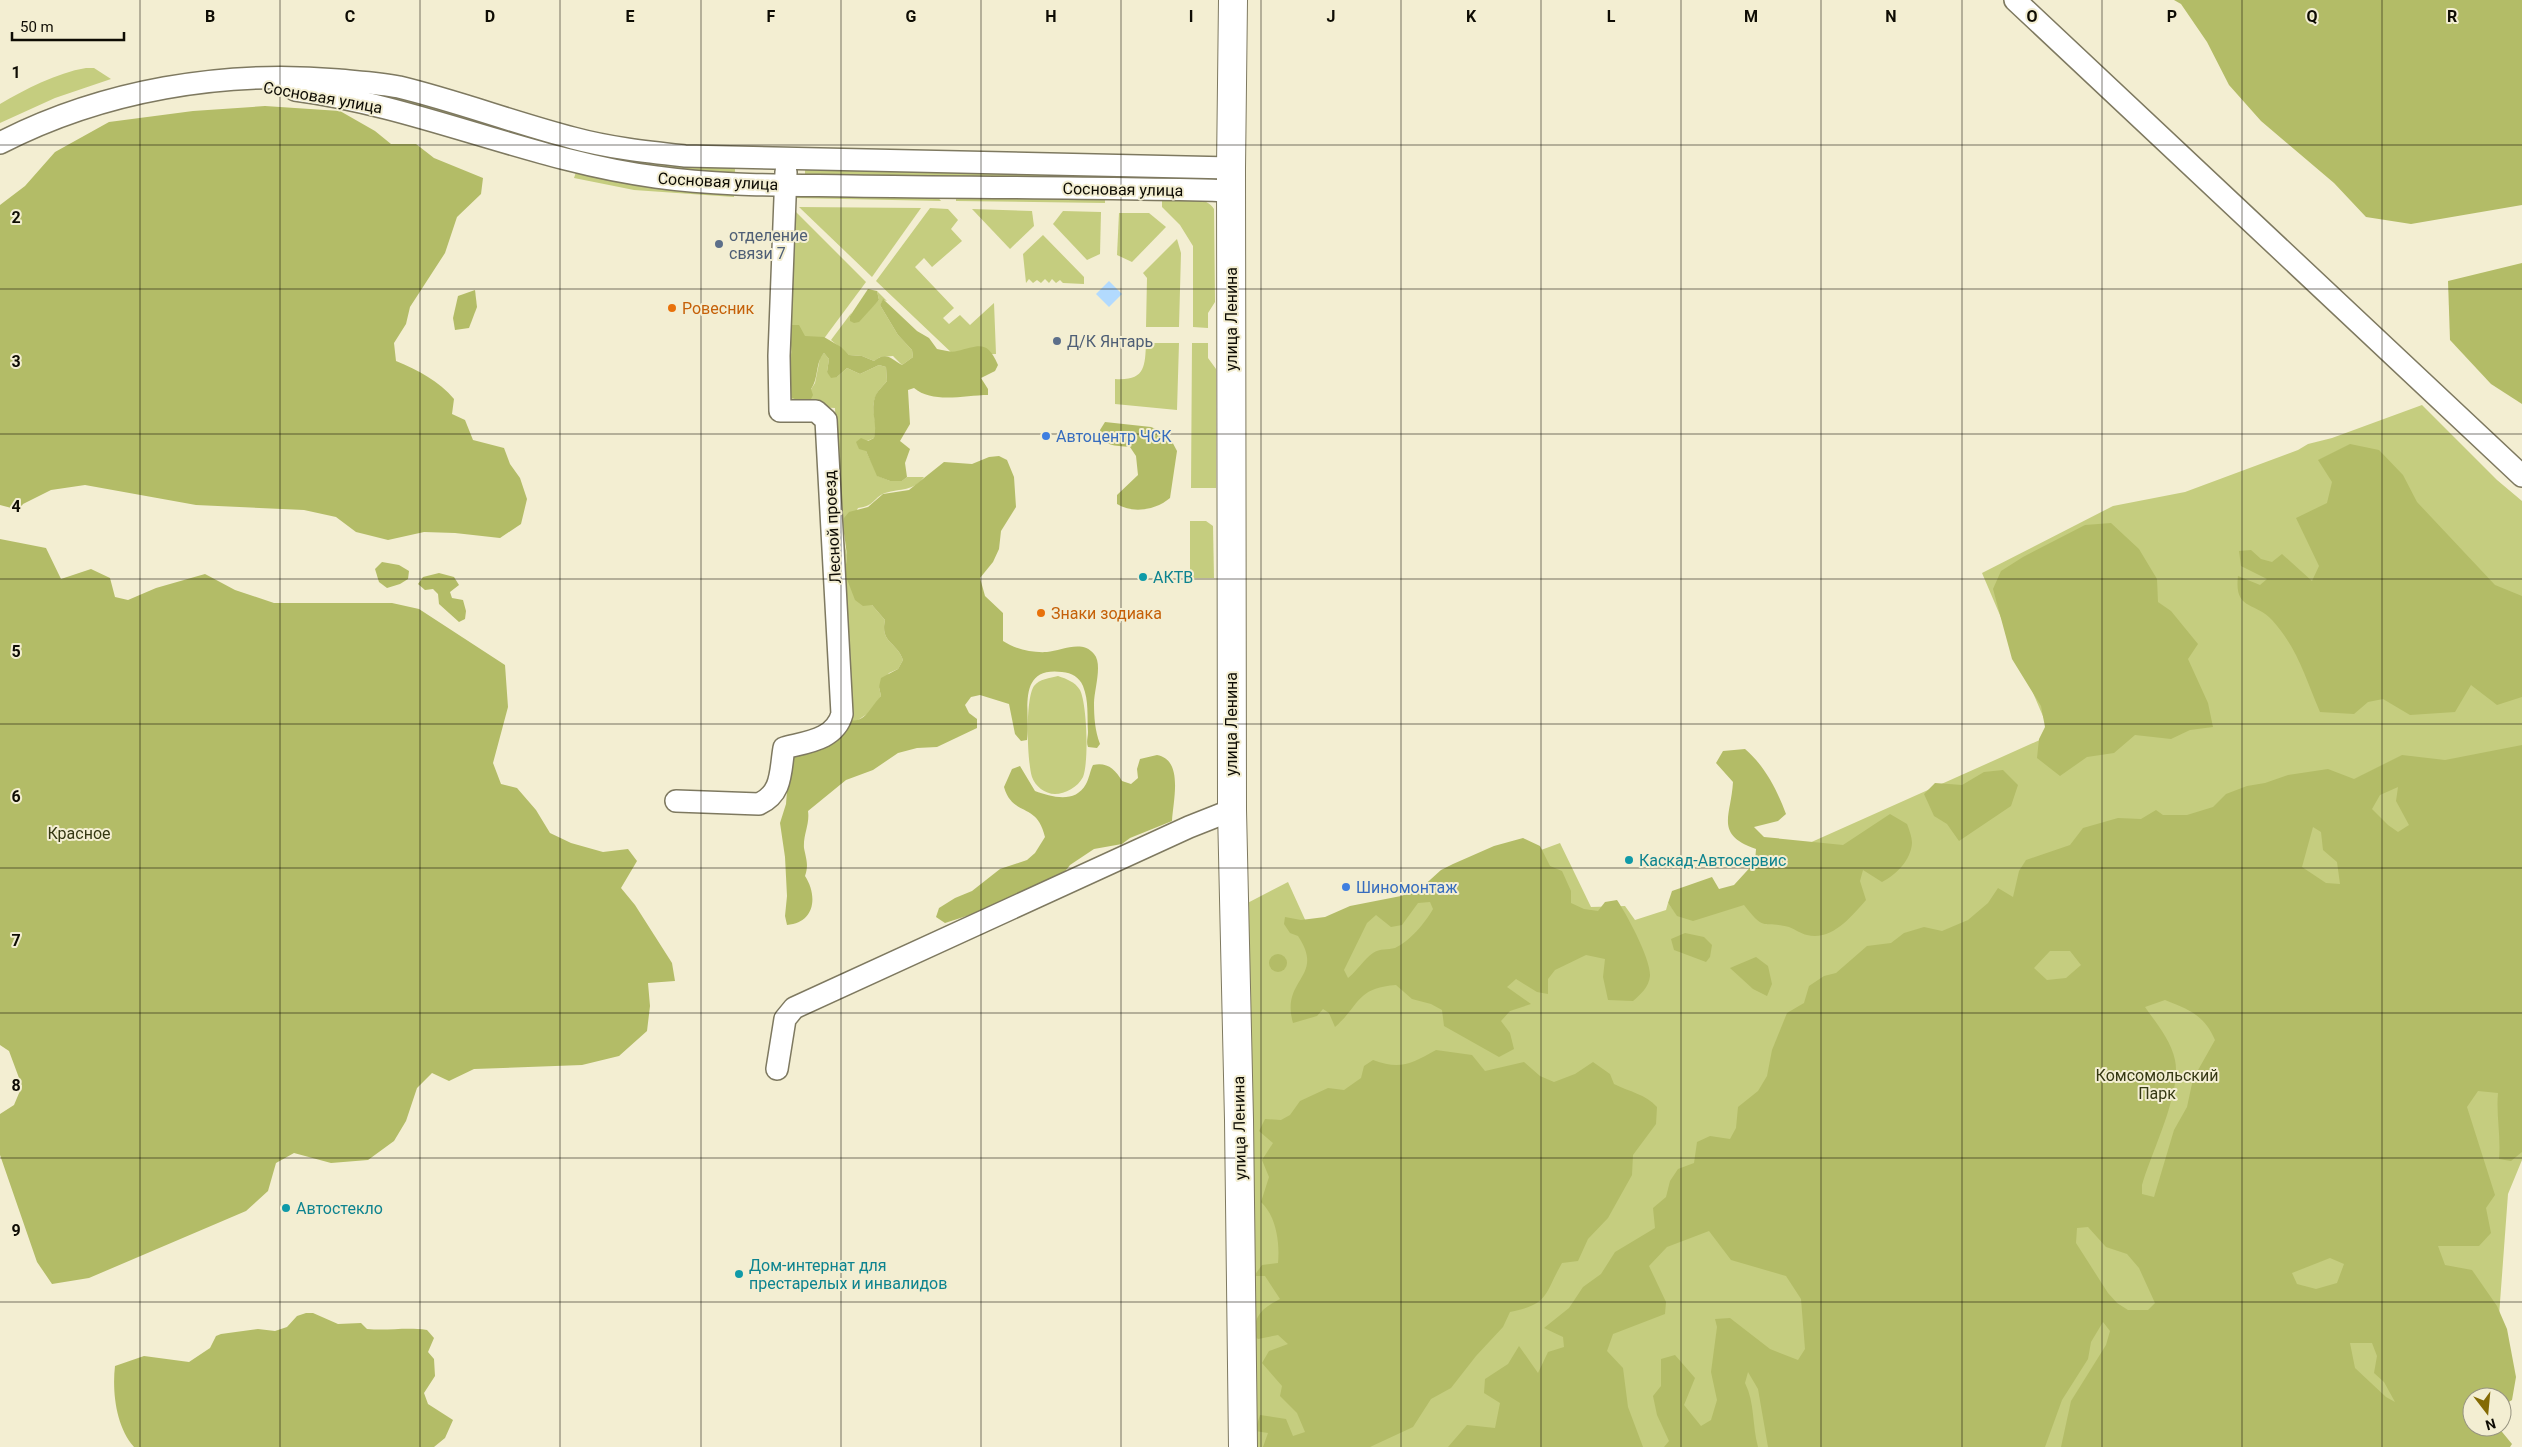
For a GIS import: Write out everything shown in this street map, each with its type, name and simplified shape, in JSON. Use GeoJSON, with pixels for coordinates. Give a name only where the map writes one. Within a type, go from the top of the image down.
{"type":"FeatureCollection","features":[{"type":"Feature","properties":{"kind":"main road","name":"улица Ленина"},"geometry":{"type":"LineString","coordinates":[[1233,0],[1231,179],[1232,810],[1239,1120],[1243,1447]]}},
{"type":"Feature","properties":{"kind":"street"},"geometry":{"type":"LineString","coordinates":[[2015,0],[2522,476]]}},
{"type":"Feature","properties":{"kind":"street","name":"Сосновая улица"},"geometry":{"type":"LineString","coordinates":[[0,143],[82,107],[117,98],[216,81],[316,79],[397,87],[575,139],[618,148],[685,156],[1231,179]]}},
{"type":"Feature","properties":{"kind":"street","name":"Сосновая улица"},"geometry":{"type":"LineString","coordinates":[[216,81],[323,94],[358,101],[569,162],[615,172],[712,182],[785,185],[1231,179]]}},
{"type":"Feature","properties":{"kind":"street","name":"Лесной проезд"},"geometry":{"type":"LineString","coordinates":[[676,801],[759,804],[770,799],[776,792],[784,748],[832,732],[839,725],[842,714],[826,420],[816,411],[780,411],[787,159]]}},
{"type":"Feature","properties":{"kind":"street"},"geometry":{"type":"LineString","coordinates":[[777,1070],[786,1020],[794,1008],[1189,827],[1232,810]]}},
{"type":"Feature","properties":{"kind":"green space"},"geometry":{"type":"Polygon","coordinates":[[[2174,0],[2522,0],[2522,205],[2411,224],[2366,217],[2334,183],[2261,121],[2229,85],[2207,42],[2181,4],[2174,0]]]}},
{"type":"Feature","properties":{"kind":"green space"},"geometry":{"type":"Polygon","coordinates":[[[86,68],[94,68],[111,79],[55,98],[0,123],[0,104],[52,78],[86,68]]]}},
{"type":"Feature","properties":{"kind":"green space"},"geometry":{"type":"Polygon","coordinates":[[[396,95],[568,145],[566,153],[394,102],[396,95]]]}},
{"type":"Feature","properties":{"kind":"green space"},"geometry":{"type":"Polygon","coordinates":[[[265,106],[340,111],[375,131],[391,144],[416,144],[434,158],[483,178],[481,194],[457,217],[445,253],[410,307],[406,324],[394,343],[396,361],[428,377],[454,399],[452,414],[465,420],[473,440],[504,448],[510,464],[520,478],[527,499],[521,524],[500,538],[424,532],[388,540],[356,532],[336,517],[304,510],[196,505],[85,485],[51,490],[23,504],[19,510],[0,505],[0,205],[25,186],[55,152],[109,122],[193,111],[265,106]]]}},
{"type":"Feature","properties":{"kind":"green space"},"geometry":{"type":"Polygon","coordinates":[[[635,158],[735,167],[735,175],[634,165],[635,158]]]}},
{"type":"Feature","properties":{"kind":"green space"},"geometry":{"type":"Polygon","coordinates":[[[805,169],[1104,172],[1104,179],[805,177],[805,169]]]}},
{"type":"Feature","properties":{"kind":"green space"},"geometry":{"type":"Polygon","coordinates":[[[576,172],[734,191],[734,197],[634,190],[574,178],[576,172]]]}},
{"type":"Feature","properties":{"kind":"green space"},"geometry":{"type":"Polygon","coordinates":[[[795,192],[936,195],[941,201],[795,198],[795,192]]]}},
{"type":"Feature","properties":{"kind":"green space"},"geometry":{"type":"Polygon","coordinates":[[[956,196],[1105,196],[1105,203],[956,201],[956,196]]]}},
{"type":"Feature","properties":{"kind":"green space"},"geometry":{"type":"Polygon","coordinates":[[[1162,197],[1198,199],[1210,204],[1214,209],[1215,302],[1208,313],[1208,328],[1193,327],[1193,246],[1180,225],[1162,207],[1162,197]]]}},
{"type":"Feature","properties":{"kind":"green space"},"geometry":{"type":"Polygon","coordinates":[[[799,207],[921,208],[872,277],[799,207]]]}},
{"type":"Feature","properties":{"kind":"green space"},"geometry":{"type":"Polygon","coordinates":[[[930,208],[948,209],[958,220],[951,229],[962,241],[932,267],[924,258],[915,267],[954,308],[943,318],[949,324],[960,315],[970,325],[994,303],[996,354],[954,355],[876,281],[930,208]]]}},
{"type":"Feature","properties":{"kind":"green space"},"geometry":{"type":"Polygon","coordinates":[[[793,209],[866,282],[782,395],[793,209]]]}},
{"type":"Feature","properties":{"kind":"green space"},"geometry":{"type":"Polygon","coordinates":[[[972,209],[1032,211],[1034,226],[1010,249],[972,209]]]}},
{"type":"Feature","properties":{"kind":"green space"},"geometry":{"type":"Polygon","coordinates":[[[1063,211],[1101,212],[1100,254],[1087,260],[1053,224],[1063,211]]]}},
{"type":"Feature","properties":{"kind":"green space"},"geometry":{"type":"Polygon","coordinates":[[[1119,213],[1149,213],[1166,227],[1132,262],[1117,255],[1119,213]]]}},
{"type":"Feature","properties":{"kind":"green space"},"geometry":{"type":"Polygon","coordinates":[[[1043,235],[1084,277],[1084,284],[1063,283],[1060,280],[1056,283],[1052,279],[1049,283],[1045,279],[1041,283],[1037,280],[1033,283],[1029,279],[1026,283],[1023,254],[1043,235]]]}},
{"type":"Feature","properties":{"kind":"green space"},"geometry":{"type":"Polygon","coordinates":[[[1177,239],[1181,253],[1179,327],[1146,327],[1147,278],[1143,273],[1177,239]]]}},
{"type":"Feature","properties":{"kind":"green space"},"geometry":{"type":"Polygon","coordinates":[[[2522,263],[2522,404],[2491,384],[2450,340],[2448,281],[2522,263]]]}},
{"type":"Feature","properties":{"kind":"green space"},"geometry":{"type":"Polygon","coordinates":[[[868,289],[877,291],[879,300],[859,322],[854,323],[850,321],[850,316],[868,289]]]}},
{"type":"Feature","properties":{"kind":"green space"},"geometry":{"type":"Polygon","coordinates":[[[475,290],[477,307],[469,328],[455,330],[453,318],[458,296],[475,290]]]}},
{"type":"Feature","properties":{"kind":"green space"},"geometry":{"type":"Polygon","coordinates":[[[877,291],[887,301],[883,300],[880,305],[898,335],[912,350],[913,357],[902,365],[893,356],[880,357],[874,361],[862,356],[849,355],[831,340],[852,312],[850,316],[868,310],[879,300],[877,291]]]}},
{"type":"Feature","properties":{"kind":"green space"},"geometry":{"type":"Polygon","coordinates":[[[883,299],[917,331],[929,338],[937,349],[955,352],[982,346],[990,351],[998,365],[995,371],[981,378],[988,389],[988,395],[950,398],[930,396],[914,388],[908,390],[910,424],[900,441],[910,449],[905,463],[907,477],[902,481],[890,481],[877,476],[866,451],[859,449],[856,442],[861,438],[868,441],[874,438],[874,402],[877,393],[887,381],[886,367],[879,365],[860,374],[847,368],[837,377],[831,378],[827,372],[829,359],[824,353],[819,361],[811,389],[813,395],[810,401],[803,402],[789,397],[786,371],[792,352],[789,331],[792,325],[799,325],[805,336],[824,337],[841,347],[849,355],[862,356],[874,361],[886,356],[902,365],[913,357],[912,350],[898,335],[880,305],[883,299]]]}},
{"type":"Feature","properties":{"kind":"green space"},"geometry":{"type":"Polygon","coordinates":[[[1146,343],[1179,343],[1177,410],[1115,404],[1115,379],[1132,378],[1138,375],[1144,365],[1146,343]]]}},
{"type":"Feature","properties":{"kind":"green space"},"geometry":{"type":"Polygon","coordinates":[[[1192,343],[1208,343],[1208,358],[1216,369],[1216,488],[1191,488],[1192,343]]]}},
{"type":"Feature","properties":{"kind":"green space"},"geometry":{"type":"Polygon","coordinates":[[[824,353],[829,359],[827,372],[837,377],[847,368],[860,374],[879,365],[886,367],[887,381],[877,393],[873,408],[876,428],[874,438],[867,441],[866,451],[878,476],[890,481],[902,481],[907,477],[924,477],[916,485],[885,493],[868,505],[858,508],[843,537],[847,555],[845,574],[885,620],[884,628],[887,638],[897,649],[903,660],[898,669],[889,673],[879,687],[881,696],[870,712],[855,722],[847,720],[835,408],[784,405],[789,397],[803,402],[815,383],[820,358],[824,353]]]}},
{"type":"Feature","properties":{"kind":"green space","name":"Комсомольский Парк"},"geometry":{"type":"Polygon","coordinates":[[[2422,405],[2497,480],[2522,501],[2522,1160],[2508,1194],[2494,1387],[2462,1387],[2462,1437],[2481,1437],[2490,1447],[1243,1447],[1234,910],[1288,882],[1312,935],[1560,843],[1591,907],[1625,906],[1635,920],[1666,910],[1668,903],[1678,916],[1773,876],[1767,862],[2051,735],[1982,573],[2113,506],[2185,492],[2298,450],[2308,444],[2332,438],[2422,405]]]}},
{"type":"Feature","properties":{"kind":"green space"},"geometry":{"type":"Polygon","coordinates":[[[1105,422],[1151,427],[1168,434],[1177,451],[1170,498],[1151,508],[1137,510],[1117,504],[1117,495],[1138,475],[1136,456],[1130,447],[1110,444],[1104,440],[1100,430],[1105,422]]]}},
{"type":"Feature","properties":{"kind":"green space"},"geometry":{"type":"Polygon","coordinates":[[[2350,444],[2379,450],[2403,475],[2417,502],[2495,585],[2522,596],[2522,697],[2497,705],[2471,685],[2455,712],[2410,715],[2383,699],[2368,702],[2354,714],[2320,712],[2295,653],[2281,631],[2265,614],[2247,604],[2239,595],[2238,576],[2260,585],[2267,579],[2241,566],[2239,551],[2251,550],[2261,559],[2272,562],[2282,554],[2312,581],[2319,566],[2296,518],[2327,503],[2332,482],[2318,460],[2350,444]]]}},
{"type":"Feature","properties":{"kind":"green space"},"geometry":{"type":"Polygon","coordinates":[[[999,456],[1007,460],[1014,477],[1016,507],[1001,531],[999,549],[993,562],[980,578],[985,596],[1003,613],[1003,641],[1008,644],[1035,652],[1084,647],[1094,654],[1098,664],[1094,698],[1095,719],[1100,744],[1097,748],[1088,747],[1085,692],[1079,680],[1069,673],[1047,672],[1037,676],[1031,684],[1027,705],[1027,740],[1021,741],[1015,734],[1009,704],[980,695],[971,697],[965,705],[969,713],[977,719],[977,728],[937,747],[917,748],[898,753],[873,770],[846,780],[808,811],[804,848],[807,865],[805,876],[812,892],[811,907],[803,919],[787,925],[785,916],[787,896],[785,857],[780,823],[786,804],[790,754],[847,720],[853,721],[867,714],[881,696],[879,687],[881,678],[898,669],[903,660],[897,649],[887,638],[884,628],[885,620],[872,605],[863,606],[855,600],[845,574],[847,555],[843,526],[844,518],[849,512],[868,507],[883,494],[909,490],[944,462],[972,464],[989,457],[999,456]]]}},
{"type":"Feature","properties":{"kind":"green space"},"geometry":{"type":"Polygon","coordinates":[[[1190,521],[1206,521],[1213,526],[1214,578],[1190,578],[1190,521]]]}},
{"type":"Feature","properties":{"kind":"green space"},"geometry":{"type":"Polygon","coordinates":[[[2111,523],[2139,549],[2157,579],[2158,602],[2171,611],[2198,644],[2188,659],[2208,703],[2213,727],[2190,730],[2171,739],[2135,735],[2114,753],[2087,757],[2060,776],[2037,758],[2039,739],[2045,727],[2041,706],[2012,659],[1993,589],[2001,571],[2023,557],[2085,525],[2111,523]]]}},
{"type":"Feature","properties":{"kind":"green space","name":"Красное"},"geometry":{"type":"Polygon","coordinates":[[[0,539],[46,548],[61,579],[91,569],[110,578],[115,597],[128,600],[156,588],[205,574],[235,590],[274,603],[392,603],[419,609],[505,665],[508,707],[493,763],[501,784],[517,788],[536,810],[550,833],[571,843],[603,852],[628,849],[637,861],[621,888],[635,905],[672,963],[675,981],[648,983],[650,1006],[647,1031],[619,1056],[582,1065],[474,1069],[449,1081],[432,1073],[417,1088],[406,1121],[394,1141],[368,1160],[331,1163],[294,1153],[276,1163],[268,1191],[246,1211],[89,1278],[52,1284],[37,1262],[0,1155],[0,1114],[14,1105],[22,1086],[9,1051],[0,1045],[0,539]]]}},
{"type":"Feature","properties":{"kind":"green space"},"geometry":{"type":"Polygon","coordinates":[[[382,562],[399,565],[409,571],[408,579],[387,588],[379,582],[375,569],[382,562]]]}},
{"type":"Feature","properties":{"kind":"green space"},"geometry":{"type":"Polygon","coordinates":[[[439,573],[454,577],[459,585],[450,592],[452,598],[463,600],[466,611],[465,619],[459,622],[439,604],[438,594],[433,589],[425,590],[418,584],[423,577],[439,573]]]}},
{"type":"Feature","properties":{"kind":"green space"},"geometry":{"type":"Polygon","coordinates":[[[1058,676],[1073,683],[1080,690],[1086,720],[1087,747],[1085,770],[1081,781],[1063,793],[1055,794],[1041,789],[1032,777],[1028,745],[1028,716],[1031,693],[1034,686],[1042,680],[1058,676]]]}},
{"type":"Feature","properties":{"kind":"green space"},"geometry":{"type":"Polygon","coordinates":[[[2522,745],[2522,1152],[2511,1161],[2499,1159],[2498,1093],[2478,1091],[2467,1107],[2495,1195],[2486,1208],[2491,1233],[2479,1246],[2438,1246],[2445,1265],[2472,1270],[2497,1306],[2507,1329],[2516,1377],[2512,1400],[2512,1387],[2462,1387],[2462,1437],[2506,1437],[2512,1444],[2510,1447],[2061,1447],[2071,1401],[2106,1345],[2110,1331],[2103,1322],[2091,1342],[2088,1359],[2062,1400],[2045,1447],[1768,1447],[1758,1389],[1748,1372],[1745,1383],[1752,1406],[1758,1447],[1664,1447],[1669,1441],[1657,1415],[1653,1396],[1661,1386],[1661,1359],[1675,1355],[1695,1378],[1684,1405],[1701,1426],[1711,1420],[1717,1400],[1711,1372],[1717,1327],[1715,1319],[1730,1318],[1770,1349],[1798,1360],[1805,1349],[1801,1299],[1786,1276],[1731,1260],[1709,1231],[1667,1247],[1649,1266],[1666,1302],[1665,1314],[1613,1334],[1607,1351],[1623,1368],[1628,1407],[1643,1447],[1448,1447],[1467,1425],[1495,1428],[1500,1403],[1484,1393],[1485,1379],[1508,1364],[1519,1346],[1538,1373],[1548,1352],[1564,1347],[1563,1337],[1544,1328],[1569,1308],[1583,1287],[1601,1274],[1615,1252],[1655,1228],[1653,1208],[1666,1197],[1670,1181],[1678,1169],[1694,1163],[1697,1142],[1710,1136],[1730,1139],[1736,1128],[1738,1107],[1758,1091],[1767,1076],[1772,1050],[1787,1013],[1804,1003],[1809,986],[1824,976],[1836,973],[1867,946],[1891,943],[1904,933],[1924,927],[1942,931],[1968,920],[1988,903],[1998,888],[2013,897],[2019,871],[2026,860],[2070,845],[2083,828],[2118,818],[2141,819],[2156,810],[2163,815],[2187,815],[2213,807],[2226,794],[2288,775],[2328,769],[2354,779],[2402,755],[2445,760],[2522,745]],[[2398,787],[2380,795],[2372,809],[2398,832],[2409,825],[2396,801],[2398,787]],[[2313,827],[2302,867],[2326,883],[2340,884],[2337,862],[2323,850],[2321,832],[2313,827]],[[2050,951],[2034,968],[2047,980],[2066,978],[2081,965],[2070,951],[2050,951]],[[2165,1000],[2145,1007],[2163,1032],[2170,1046],[2175,1060],[2176,1073],[2170,1105],[2142,1185],[2142,1194],[2154,1197],[2174,1130],[2187,1107],[2193,1079],[2215,1040],[2201,1019],[2189,1010],[2165,1000]],[[2088,1227],[2077,1228],[2076,1243],[2108,1293],[2117,1303],[2128,1310],[2148,1310],[2155,1303],[2139,1268],[2127,1254],[2106,1247],[2088,1227]],[[2330,1258],[2292,1273],[2297,1284],[2316,1289],[2337,1283],[2344,1264],[2330,1258]],[[2350,1343],[2355,1368],[2386,1397],[2395,1402],[2384,1382],[2374,1373],[2377,1356],[2372,1343],[2350,1343]]]}},
{"type":"Feature","properties":{"kind":"green space"},"geometry":{"type":"Polygon","coordinates":[[[1745,749],[1759,763],[1770,779],[1786,814],[1778,821],[1754,827],[1764,837],[1843,845],[1890,814],[1907,824],[1912,843],[1906,861],[1897,871],[1882,882],[1863,870],[1860,881],[1866,900],[1847,920],[1833,931],[1816,936],[1802,934],[1789,927],[1764,924],[1756,919],[1744,905],[1693,921],[1677,916],[1668,903],[1672,891],[1712,877],[1719,889],[1734,885],[1755,862],[1756,849],[1734,837],[1730,830],[1728,815],[1733,782],[1716,763],[1723,751],[1745,749]]]}},
{"type":"Feature","properties":{"kind":"green space"},"geometry":{"type":"Polygon","coordinates":[[[1157,755],[1165,758],[1171,765],[1174,773],[1175,793],[1172,821],[1130,838],[1122,844],[1094,849],[1070,865],[1063,874],[982,911],[945,923],[936,917],[939,908],[955,898],[972,891],[1000,869],[1027,860],[1035,853],[1045,837],[1036,818],[1013,803],[1008,797],[1004,787],[1012,769],[1020,766],[1035,791],[1056,797],[1070,797],[1081,790],[1087,782],[1093,765],[1098,764],[1110,767],[1122,781],[1131,784],[1138,778],[1137,769],[1140,759],[1157,755]]]}},
{"type":"Feature","properties":{"kind":"green space"},"geometry":{"type":"Polygon","coordinates":[[[2003,770],[2018,785],[2011,806],[1959,841],[1947,824],[1934,816],[1924,794],[1935,783],[1962,785],[1984,772],[2003,770]]]}},
{"type":"Feature","properties":{"kind":"green space"},"geometry":{"type":"Polygon","coordinates":[[[1523,838],[1540,846],[1550,866],[1562,871],[1571,891],[1571,903],[1584,909],[1598,911],[1605,902],[1617,900],[1637,936],[1649,968],[1648,984],[1633,1001],[1608,1000],[1603,977],[1605,959],[1586,955],[1555,970],[1548,979],[1548,994],[1537,992],[1516,979],[1507,987],[1531,1004],[1510,1011],[1501,1021],[1510,1033],[1514,1049],[1499,1057],[1444,1026],[1442,1010],[1431,1004],[1412,999],[1396,985],[1373,990],[1366,994],[1335,1027],[1329,1013],[1323,1009],[1317,1016],[1293,1023],[1292,996],[1305,970],[1307,961],[1305,950],[1298,936],[1290,933],[1284,924],[1285,917],[1301,920],[1325,917],[1350,906],[1401,896],[1420,889],[1441,870],[1494,846],[1523,838]],[[1430,902],[1418,903],[1402,925],[1391,927],[1376,915],[1367,923],[1344,970],[1348,978],[1376,951],[1395,948],[1406,941],[1421,926],[1433,909],[1430,902]]]}},
{"type":"Feature","properties":{"kind":"green space"},"geometry":{"type":"Polygon","coordinates":[[[1685,933],[1704,937],[1712,945],[1710,957],[1706,962],[1674,950],[1671,939],[1685,933]]]}},
{"type":"Feature","properties":{"kind":"green space"},"geometry":{"type":"Polygon","coordinates":[[[1278,954],[1284,957],[1287,963],[1284,969],[1278,972],[1272,969],[1269,963],[1272,957],[1278,954]]]}},
{"type":"Feature","properties":{"kind":"green space"},"geometry":{"type":"Polygon","coordinates":[[[1756,957],[1768,966],[1772,984],[1767,996],[1753,989],[1730,968],[1756,957]]]}},
{"type":"Feature","properties":{"kind":"green space"},"geometry":{"type":"Polygon","coordinates":[[[1436,1050],[1472,1055],[1485,1071],[1524,1062],[1540,1076],[1554,1082],[1575,1074],[1593,1062],[1610,1074],[1614,1084],[1642,1096],[1657,1107],[1656,1124],[1633,1155],[1632,1175],[1608,1218],[1588,1239],[1578,1261],[1562,1263],[1548,1290],[1539,1301],[1523,1309],[1510,1312],[1503,1327],[1476,1356],[1451,1388],[1431,1399],[1413,1427],[1370,1447],[1263,1447],[1268,1433],[1255,1431],[1260,1415],[1286,1419],[1293,1436],[1305,1432],[1297,1413],[1280,1396],[1282,1386],[1262,1363],[1269,1351],[1288,1344],[1278,1335],[1258,1339],[1253,1335],[1260,1313],[1280,1299],[1265,1276],[1254,1276],[1262,1265],[1278,1263],[1276,1230],[1270,1214],[1261,1202],[1269,1177],[1262,1160],[1273,1143],[1259,1131],[1265,1119],[1281,1120],[1290,1115],[1300,1101],[1328,1088],[1344,1090],[1361,1078],[1364,1066],[1373,1060],[1391,1065],[1405,1064],[1436,1050]]]}},
{"type":"Feature","properties":{"kind":"green space"},"geometry":{"type":"Polygon","coordinates":[[[313,1313],[338,1324],[361,1323],[367,1329],[427,1330],[434,1338],[428,1352],[434,1359],[435,1376],[424,1393],[428,1404],[453,1420],[445,1438],[434,1447],[134,1447],[128,1439],[119,1419],[115,1398],[115,1366],[144,1356],[189,1362],[210,1348],[216,1336],[258,1329],[275,1331],[287,1327],[297,1316],[313,1313]]]}},
{"type":"Feature","properties":{"kind":"water"},"geometry":{"type":"Polygon","coordinates":[[[1109,281],[1122,294],[1109,307],[1096,294],[1109,281]]]}},
{"type":"Feature","properties":{"kind":"place","name":"отделение связи 7"},"geometry":{"type":"Point","coordinates":[719,244]}},
{"type":"Feature","properties":{"kind":"place","name":"Ровесник"},"geometry":{"type":"Point","coordinates":[672,308]}},
{"type":"Feature","properties":{"kind":"place","name":"Д/К Янтарь"},"geometry":{"type":"Point","coordinates":[1057,341]}},
{"type":"Feature","properties":{"kind":"place","name":"Автоцентр ЧСК"},"geometry":{"type":"Point","coordinates":[1046,436]}},
{"type":"Feature","properties":{"kind":"place","name":"АКТВ"},"geometry":{"type":"Point","coordinates":[1143,577]}},
{"type":"Feature","properties":{"kind":"place","name":"Знаки зодиака"},"geometry":{"type":"Point","coordinates":[1041,613]}},
{"type":"Feature","properties":{"kind":"place","name":"Каскад-Автосервис"},"geometry":{"type":"Point","coordinates":[1629,860]}},
{"type":"Feature","properties":{"kind":"place","name":"Шиномонтаж"},"geometry":{"type":"Point","coordinates":[1346,887]}},
{"type":"Feature","properties":{"kind":"place","name":"Автостекло"},"geometry":{"type":"Point","coordinates":[286,1208]}},
{"type":"Feature","properties":{"kind":"place","name":"Дом-интернат для престарелых и инвалидов"},"geometry":{"type":"Point","coordinates":[739,1274]}}]}
